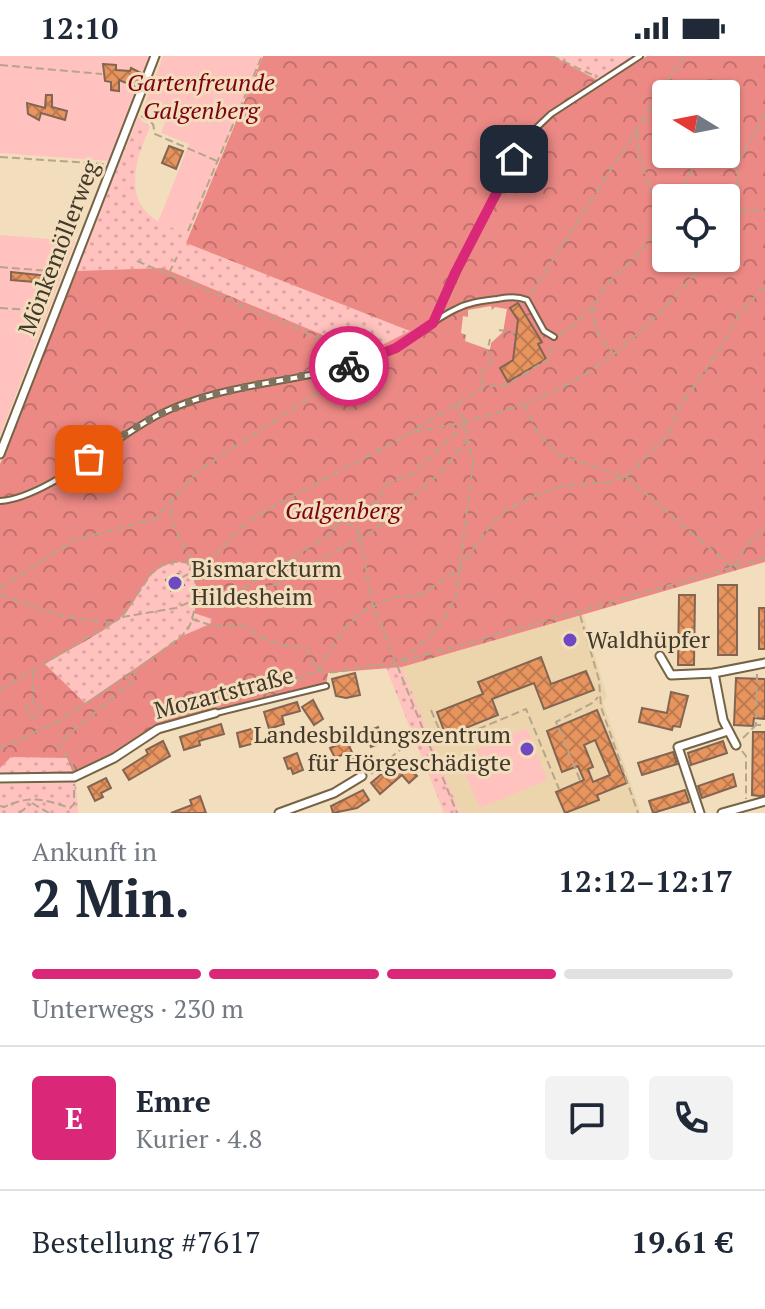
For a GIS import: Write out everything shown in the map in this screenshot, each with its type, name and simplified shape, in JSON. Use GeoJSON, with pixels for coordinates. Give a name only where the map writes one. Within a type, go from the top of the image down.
{"type":"FeatureCollection","features":[{"type":"Feature","properties":{"kind":"street","name":"Mönkemöllerweg"},"geometry":{"type":"LineString","coordinates":[[0,454],[155,56]]}},
{"type":"Feature","properties":{"kind":"street"},"geometry":{"type":"LineString","coordinates":[[660,656],[671,675],[714,673],[761,664]]}},
{"type":"Feature","properties":{"kind":"street"},"geometry":{"type":"LineString","coordinates":[[714,673],[716,695],[736,745]]}},
{"type":"Feature","properties":{"kind":"street","name":"Mozartstraße"},"geometry":{"type":"LineString","coordinates":[[0,778],[74,777],[114,758],[158,729],[215,713]]}},
{"type":"Feature","properties":{"kind":"street"},"geometry":{"type":"LineString","coordinates":[[700,813],[678,747],[728,731]]}},
{"type":"Feature","properties":{"kind":"street"},"geometry":{"type":"LineString","coordinates":[[279,813],[334,793],[362,776]]}},
{"type":"Feature","properties":{"kind":"street"},"geometry":{"type":"LineString","coordinates":[[722,813],[765,801]]}},
{"type":"Feature","properties":{"kind":"lane"},"geometry":{"type":"LineString","coordinates":[[433,323],[475,233],[531,133],[551,114],[640,56]]}},
{"type":"Feature","properties":{"kind":"lane"},"geometry":{"type":"LineString","coordinates":[[0,501],[44,486],[160,414],[249,384],[312,375],[361,363],[405,343],[456,309],[476,302],[508,297],[527,300],[544,331],[554,337]]}},
{"type":"Feature","properties":{"kind":"lane","name":"Mozartstraße"},"geometry":{"type":"LineString","coordinates":[[215,713],[326,686]]}},
{"type":"Feature","properties":{"kind":"path"},"geometry":{"type":"LineString","coordinates":[[188,231],[262,56]]}},
{"type":"Feature","properties":{"kind":"path"},"geometry":{"type":"LineString","coordinates":[[552,56],[602,80]]}},
{"type":"Feature","properties":{"kind":"path"},"geometry":{"type":"LineString","coordinates":[[527,300],[684,56]]}},
{"type":"Feature","properties":{"kind":"path"},"geometry":{"type":"LineString","coordinates":[[0,65],[102,74]]}},
{"type":"Feature","properties":{"kind":"path"},"geometry":{"type":"LineString","coordinates":[[133,112],[153,124],[155,134],[217,161]]}},
{"type":"Feature","properties":{"kind":"path"},"geometry":{"type":"LineString","coordinates":[[740,159],[765,114]]}},
{"type":"Feature","properties":{"kind":"path"},"geometry":{"type":"LineString","coordinates":[[637,130],[639,156],[652,193]]}},
{"type":"Feature","properties":{"kind":"path"},"geometry":{"type":"LineString","coordinates":[[0,157],[113,164]]}},
{"type":"Feature","properties":{"kind":"path"},"geometry":{"type":"LineString","coordinates":[[740,210],[765,211]]}},
{"type":"Feature","properties":{"kind":"path"},"geometry":{"type":"LineString","coordinates":[[122,617],[151,574],[162,565],[203,563],[215,556],[239,529],[261,513],[410,432],[484,387],[508,384],[548,359],[554,337],[567,331],[594,305],[604,287],[652,236]]}},
{"type":"Feature","properties":{"kind":"path"},"geometry":{"type":"LineString","coordinates":[[169,274],[177,257]]}},
{"type":"Feature","properties":{"kind":"path"},"geometry":{"type":"LineString","coordinates":[[0,588],[74,540],[155,519],[198,471],[361,363],[359,355],[137,261]]}},
{"type":"Feature","properties":{"kind":"path"},"geometry":{"type":"LineString","coordinates":[[0,267],[71,272]]}},
{"type":"Feature","properties":{"kind":"path"},"geometry":{"type":"LineString","coordinates":[[410,432],[466,423],[566,385],[614,354],[648,324],[694,272]]}},
{"type":"Feature","properties":{"kind":"path"},"geometry":{"type":"LineString","coordinates":[[252,700],[317,671],[352,619],[394,597],[425,592],[458,570],[505,511],[529,498],[563,486],[608,482],[626,477],[670,433],[686,396],[721,348],[739,314],[765,286]]}},
{"type":"Feature","properties":{"kind":"path"},"geometry":{"type":"LineString","coordinates":[[594,305],[593,323],[597,335],[614,354]]}},
{"type":"Feature","properties":{"kind":"path"},"geometry":{"type":"LineString","coordinates":[[0,308],[55,312]]}},
{"type":"Feature","properties":{"kind":"path"},"geometry":{"type":"LineString","coordinates":[[499,330],[515,333]]}},
{"type":"Feature","properties":{"kind":"path"},"geometry":{"type":"LineString","coordinates":[[484,387],[479,375],[493,360],[487,352],[490,339]]}},
{"type":"Feature","properties":{"kind":"path"},"geometry":{"type":"LineString","coordinates":[[524,402],[537,432],[559,455],[626,477],[733,568]]}},
{"type":"Feature","properties":{"kind":"path"},"geometry":{"type":"LineString","coordinates":[[398,663],[436,631],[456,597],[473,463],[466,423],[455,403]]}},
{"type":"Feature","properties":{"kind":"path"},"geometry":{"type":"LineString","coordinates":[[228,598],[330,534],[345,514],[376,502],[387,484],[414,473],[466,423]]}},
{"type":"Feature","properties":{"kind":"path"},"geometry":{"type":"LineString","coordinates":[[0,690],[122,617],[176,608],[198,600],[241,599],[279,583],[376,529],[442,471],[468,439]]}},
{"type":"Feature","properties":{"kind":"path"},"geometry":{"type":"LineString","coordinates":[[289,499],[334,521],[352,525],[361,537],[373,606],[457,813]]}},
{"type":"Feature","properties":{"kind":"path"},"geometry":{"type":"LineString","coordinates":[[0,749],[59,721],[182,636],[198,600],[192,563],[172,522],[172,501]]}},
{"type":"Feature","properties":{"kind":"path"},"geometry":{"type":"LineString","coordinates":[[733,568],[747,545],[765,528]]}},
{"type":"Feature","properties":{"kind":"path"},"geometry":{"type":"LineString","coordinates":[[317,671],[327,673],[379,664],[391,666],[765,558]]}},
{"type":"Feature","properties":{"kind":"path"},"geometry":{"type":"LineString","coordinates":[[181,578],[188,574],[192,563]]}},
{"type":"Feature","properties":{"kind":"path"},"geometry":{"type":"LineString","coordinates":[[0,595],[62,616],[112,623]]}},
{"type":"Feature","properties":{"kind":"path"},"geometry":{"type":"LineString","coordinates":[[580,615],[599,680],[601,707],[638,813]]}},
{"type":"Feature","properties":{"kind":"path"},"geometry":{"type":"LineString","coordinates":[[192,619],[210,625],[246,626],[258,636],[278,644],[306,648],[317,671],[322,674]]}},
{"type":"Feature","properties":{"kind":"path"},"geometry":{"type":"LineString","coordinates":[[746,806],[746,756],[736,745],[756,725],[761,664]]}},
{"type":"Feature","properties":{"kind":"path"},"geometry":{"type":"LineString","coordinates":[[0,806],[19,799],[73,807],[72,764],[59,746],[69,732],[132,682],[136,670]]}},
{"type":"Feature","properties":{"kind":"path"},"geometry":{"type":"LineString","coordinates":[[33,671],[33,702]]}},
{"type":"Feature","properties":{"kind":"path"},"geometry":{"type":"LineString","coordinates":[[396,678],[400,673]]}},
{"type":"Feature","properties":{"kind":"path"},"geometry":{"type":"LineString","coordinates":[[580,780],[556,722],[594,702],[599,695]]}},
{"type":"Feature","properties":{"kind":"path"},"geometry":{"type":"LineString","coordinates":[[431,710],[445,743],[526,709],[559,789]]}},
{"type":"Feature","properties":{"kind":"path"},"geometry":{"type":"LineString","coordinates":[[756,725],[765,725]]}},
{"type":"Feature","properties":{"kind":"path"},"geometry":{"type":"LineString","coordinates":[[362,776],[371,774],[412,740],[424,734]]}},
{"type":"Feature","properties":{"kind":"path"},"geometry":{"type":"LineString","coordinates":[[19,813],[32,801]]}},
{"type":"Feature","properties":{"kind":"path"},"geometry":{"type":"LineString","coordinates":[[32,801],[49,813]]}},
{"type":"Feature","properties":{"kind":"shaded area","name":"Landesbildungszentrum für Hörgeschädigte"},"geometry":{"type":"Polygon","coordinates":[[[583,614],[607,697],[603,702],[641,813],[460,813],[402,667],[583,614]]]}},
{"type":"Feature","properties":{"kind":"green space"},"geometry":{"type":"Polygon","coordinates":[[[0,56],[150,56],[109,161],[0,153],[0,56]]]}},
{"type":"Feature","properties":{"kind":"green space","name":"Gartenfreunde Galgenberg"},"geometry":{"type":"Polygon","coordinates":[[[163,56],[262,56],[189,234],[158,222],[189,144],[161,133],[167,117],[143,109],[163,56]]]}},
{"type":"Feature","properties":{"kind":"green space","name":"Galgenberg"},"geometry":{"type":"Polygon","coordinates":[[[263,56],[553,56],[603,83],[647,56],[765,56],[765,562],[402,667],[328,673],[326,686],[158,729],[74,777],[0,778],[0,774],[72,771],[67,758],[11,757],[0,768],[0,464],[76,271],[163,268],[366,353],[410,331],[186,243],[263,56]],[[491,306],[468,310],[468,317],[463,316],[461,333],[466,335],[465,341],[490,350],[491,343],[503,332],[507,309],[495,307],[492,310],[491,306]],[[175,562],[148,578],[120,618],[45,664],[85,703],[182,636],[210,624],[212,619],[194,613],[198,598],[192,563],[175,562]]]}},
{"type":"Feature","properties":{"kind":"green space"},"geometry":{"type":"Polygon","coordinates":[[[553,56],[638,56],[599,80],[553,56]]]}},
{"type":"Feature","properties":{"kind":"green space"},"geometry":{"type":"Polygon","coordinates":[[[138,117],[150,127],[140,152],[135,179],[140,203],[163,224],[189,234],[186,243],[411,331],[366,353],[163,268],[76,271],[138,117]]]}},
{"type":"Feature","properties":{"kind":"green space"},"geometry":{"type":"Polygon","coordinates":[[[0,235],[75,241],[0,436],[0,235]]]}},
{"type":"Feature","properties":{"kind":"green space"},"geometry":{"type":"Polygon","coordinates":[[[175,562],[192,563],[198,598],[212,619],[210,625],[182,636],[85,703],[45,664],[120,618],[148,578],[175,562]]]}},
{"type":"Feature","properties":{"kind":"green space"},"geometry":{"type":"Polygon","coordinates":[[[402,667],[460,813],[444,813],[386,668],[402,667]]]}},
{"type":"Feature","properties":{"kind":"green space"},"geometry":{"type":"Polygon","coordinates":[[[527,728],[547,780],[480,808],[458,758],[527,728]]]}},
{"type":"Feature","properties":{"kind":"green space"},"geometry":{"type":"Polygon","coordinates":[[[11,757],[67,758],[72,772],[0,774],[0,768],[11,757]]]}},
{"type":"Feature","properties":{"kind":"green space"},"geometry":{"type":"Polygon","coordinates":[[[76,782],[78,813],[0,813],[0,784],[76,782]]]}},
{"type":"Feature","properties":{"kind":"building"},"geometry":{"type":"Polygon","coordinates":[[[103,64],[116,65],[116,70],[130,71],[131,68],[141,73],[136,87],[119,80],[119,91],[111,90],[111,82],[105,81],[103,64]]]}},
{"type":"Feature","properties":{"kind":"building"},"geometry":{"type":"Polygon","coordinates":[[[46,95],[52,95],[52,107],[67,111],[65,120],[41,113],[39,120],[28,114],[27,103],[45,108],[46,95]]]}},
{"type":"Feature","properties":{"kind":"building"},"geometry":{"type":"Polygon","coordinates":[[[169,146],[183,151],[176,169],[162,163],[169,146]]]}},
{"type":"Feature","properties":{"kind":"building"},"geometry":{"type":"Polygon","coordinates":[[[11,272],[48,276],[47,283],[11,280],[11,272]]]}},
{"type":"Feature","properties":{"kind":"building"},"geometry":{"type":"Polygon","coordinates":[[[518,303],[542,342],[538,344],[546,359],[508,382],[500,368],[513,360],[518,320],[510,308],[518,303]]]}},
{"type":"Feature","properties":{"kind":"building","name":"Bismarckturm Hildesheim"},"geometry":{"type":"Polygon","coordinates":[[[178,574],[184,585],[171,591],[166,580],[178,574]]]}},
{"type":"Feature","properties":{"kind":"building"},"geometry":{"type":"Polygon","coordinates":[[[718,585],[737,585],[737,655],[718,655],[718,585]]]}},
{"type":"Feature","properties":{"kind":"building"},"geometry":{"type":"Polygon","coordinates":[[[679,595],[695,595],[694,665],[678,665],[679,595]]]}},
{"type":"Feature","properties":{"kind":"building"},"geometry":{"type":"Polygon","coordinates":[[[759,608],[765,608],[765,649],[759,649],[759,608]]]}},
{"type":"Feature","properties":{"kind":"building"},"geometry":{"type":"Polygon","coordinates":[[[541,657],[551,684],[586,671],[594,690],[544,709],[534,683],[492,699],[498,715],[446,736],[437,712],[483,694],[478,682],[541,657]]]}},
{"type":"Feature","properties":{"kind":"building"},"geometry":{"type":"Polygon","coordinates":[[[355,673],[360,695],[346,698],[336,696],[332,679],[355,673]]]}},
{"type":"Feature","properties":{"kind":"building"},"geometry":{"type":"Polygon","coordinates":[[[736,678],[765,679],[765,719],[754,718],[753,726],[734,725],[736,678]]]}},
{"type":"Feature","properties":{"kind":"building"},"geometry":{"type":"Polygon","coordinates":[[[671,692],[688,696],[680,727],[673,726],[672,730],[639,722],[642,708],[667,713],[671,692]]]}},
{"type":"Feature","properties":{"kind":"building"},"geometry":{"type":"Polygon","coordinates":[[[313,700],[323,719],[314,725],[302,707],[313,700]]]}},
{"type":"Feature","properties":{"kind":"building"},"geometry":{"type":"Polygon","coordinates":[[[297,702],[300,711],[282,716],[284,724],[269,729],[264,712],[297,702]]]}},
{"type":"Feature","properties":{"kind":"building"},"geometry":{"type":"Polygon","coordinates":[[[597,710],[627,783],[597,795],[599,800],[565,813],[556,792],[584,780],[578,766],[562,772],[547,731],[597,710]],[[595,740],[584,745],[593,767],[588,769],[593,782],[610,775],[595,740]]]}},
{"type":"Feature","properties":{"kind":"building"},"geometry":{"type":"Polygon","coordinates":[[[221,724],[224,734],[199,741],[200,745],[184,750],[180,737],[221,724]]]}},
{"type":"Feature","properties":{"kind":"building"},"geometry":{"type":"Polygon","coordinates":[[[378,727],[383,742],[371,747],[366,732],[378,727]]]}},
{"type":"Feature","properties":{"kind":"building"},"geometry":{"type":"Polygon","coordinates":[[[255,728],[259,742],[240,747],[237,733],[255,728]]]}},
{"type":"Feature","properties":{"kind":"building"},"geometry":{"type":"Polygon","coordinates":[[[753,732],[765,732],[765,795],[760,796],[752,795],[753,732]]]}},
{"type":"Feature","properties":{"kind":"building"},"geometry":{"type":"Polygon","coordinates":[[[163,741],[170,756],[129,780],[123,770],[148,754],[146,750],[163,741]]]}},
{"type":"Feature","properties":{"kind":"building"},"geometry":{"type":"Polygon","coordinates":[[[347,741],[354,757],[347,762],[344,754],[335,758],[330,748],[347,741]]]}},
{"type":"Feature","properties":{"kind":"building"},"geometry":{"type":"Polygon","coordinates":[[[723,741],[727,753],[691,765],[688,753],[723,741]]]}},
{"type":"Feature","properties":{"kind":"building"},"geometry":{"type":"Polygon","coordinates":[[[673,752],[677,764],[642,775],[638,763],[673,752]]]}},
{"type":"Feature","properties":{"kind":"building"},"geometry":{"type":"Polygon","coordinates":[[[297,753],[303,770],[293,774],[284,758],[297,753]]]}},
{"type":"Feature","properties":{"kind":"building"},"geometry":{"type":"Polygon","coordinates":[[[405,762],[417,776],[409,783],[402,775],[380,794],[371,783],[390,767],[394,772],[405,762]]]}},
{"type":"Feature","properties":{"kind":"building"},"geometry":{"type":"Polygon","coordinates":[[[733,774],[736,786],[702,798],[698,786],[733,774]]]}},
{"type":"Feature","properties":{"kind":"building"},"geometry":{"type":"Polygon","coordinates":[[[106,778],[111,788],[101,793],[103,797],[95,801],[88,787],[106,778]]]}},
{"type":"Feature","properties":{"kind":"building"},"geometry":{"type":"Polygon","coordinates":[[[363,790],[369,800],[357,808],[333,813],[331,806],[363,790]]]}},
{"type":"Feature","properties":{"kind":"building"},"geometry":{"type":"Polygon","coordinates":[[[685,790],[689,802],[653,813],[649,801],[685,790]]]}},
{"type":"Feature","properties":{"kind":"building"},"geometry":{"type":"Polygon","coordinates":[[[200,796],[206,813],[171,813],[192,805],[190,800],[200,796]]]}},
{"type":"Feature","properties":{"kind":"way so far"},"geometry":{"type":"LineString","coordinates":[[89,459],[160,414],[190,402],[249,384],[349,366]]}},
{"type":"Feature","properties":{"kind":"place","name":"Bismarckturm Hildesheim"},"geometry":{"type":"Point","coordinates":[175,583]}},
{"type":"Feature","properties":{"kind":"place","name":"Waldhüpfer"},"geometry":{"type":"Point","coordinates":[570,640]}},
{"type":"Feature","properties":{"kind":"place","name":"Landesbildungszentrum für Hörgeschädigte"},"geometry":{"type":"Point","coordinates":[527,749]}},
{"type":"Feature","properties":{"kind":"route"},"geometry":{"type":"LineString","coordinates":[[349,366],[396,348],[433,323],[455,273],[514,159]]}}]}
